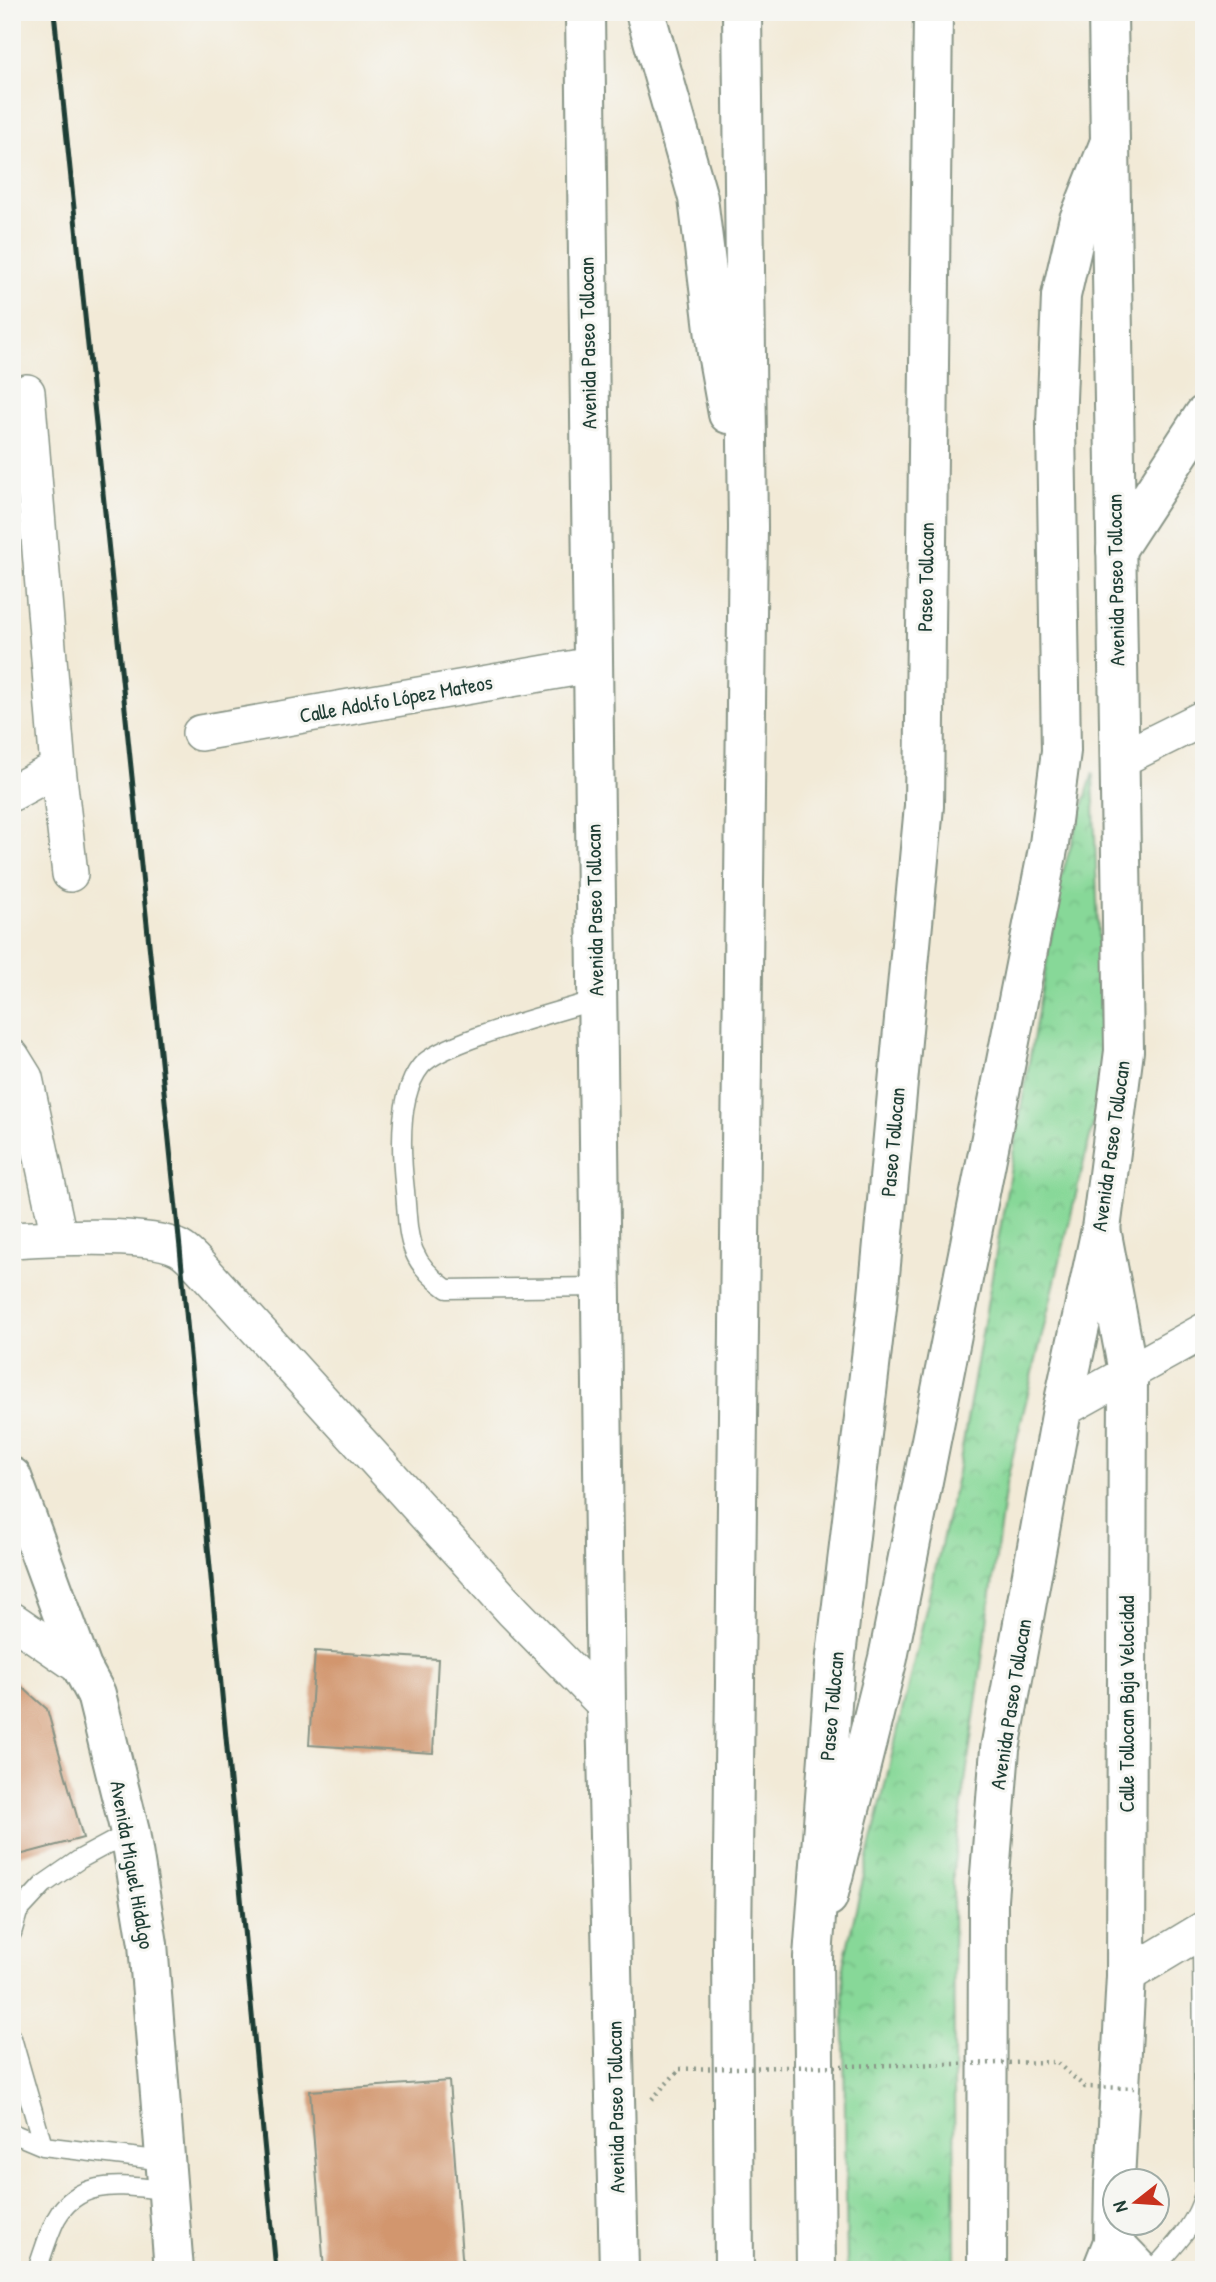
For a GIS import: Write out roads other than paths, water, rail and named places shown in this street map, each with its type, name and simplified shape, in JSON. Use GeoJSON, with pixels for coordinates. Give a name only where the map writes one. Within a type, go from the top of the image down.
{"type":"FeatureCollection","features":[{"type":"Feature","properties":{"kind":"main road","name":"Avenida Paseo Tollocan"},"geometry":{"type":"LineString","coordinates":[[585,12],[606,1706],[619,2270]]}},
{"type":"Feature","properties":{"kind":"main road"},"geometry":{"type":"LineString","coordinates":[[645,12],[698,198],[717,353],[748,527]]}},
{"type":"Feature","properties":{"kind":"main road"},"geometry":{"type":"LineString","coordinates":[[734,2270],[732,1948],[748,527],[742,12]]}},
{"type":"Feature","properties":{"kind":"main road","name":"Paseo Tollocan"},"geometry":{"type":"LineString","coordinates":[[816,2270],[813,1957],[835,1664],[877,1307],[924,806],[933,12]]}},
{"type":"Feature","properties":{"kind":"main road","name":"Avenida Paseo Tollocan"},"geometry":{"type":"LineString","coordinates":[[987,2270],[988,1899],[1000,1749],[1062,1409],[1101,1229],[1124,1051],[1108,12]]}},
{"type":"Feature","properties":{"kind":"main road"},"geometry":{"type":"LineString","coordinates":[[813,1957],[888,1658],[1049,844],[1061,751],[1056,425],[1061,296],[1078,222],[1110,144]]}},
{"type":"Feature","properties":{"kind":"main road"},"geometry":{"type":"LineString","coordinates":[[1116,550],[1204,415]]}},
{"type":"Feature","properties":{"kind":"main road","name":"Calle Tollocan Baja Velocidad"},"geometry":{"type":"LineString","coordinates":[[1101,1229],[1128,1372],[1126,1976],[1116,2166]]}},
{"type":"Feature","properties":{"kind":"main road","name":"Avenida Miguel Hidalgo"},"geometry":{"type":"LineString","coordinates":[[12,1476],[82,1668],[96,1694],[130,1832],[148,1944],[174,2270]]}},
{"type":"Feature","properties":{"kind":"main road","name":"Calle Tollocan Baja Velocidad"},"geometry":{"type":"LineString","coordinates":[[1108,2256],[1110,2236]]}},
{"type":"Feature","properties":{"kind":"main road"},"geometry":{"type":"LineString","coordinates":[[1108,2256],[1140,2270]]}},
{"type":"Feature","properties":{"kind":"street"},"geometry":{"type":"LineString","coordinates":[[27,393],[58,768],[70,874]]}},
{"type":"Feature","properties":{"kind":"street","name":"Calle Adolfo López Mateos"},"geometry":{"type":"LineString","coordinates":[[200,733],[592,665]]}},
{"type":"Feature","properties":{"kind":"street"},"geometry":{"type":"LineString","coordinates":[[1119,760],[1204,718]]}},
{"type":"Feature","properties":{"kind":"street"},"geometry":{"type":"LineString","coordinates":[[12,793],[58,768]]}},
{"type":"Feature","properties":{"kind":"street"},"geometry":{"type":"LineString","coordinates":[[12,1056],[25,1078],[59,1237]]}},
{"type":"Feature","properties":{"kind":"street"},"geometry":{"type":"LineString","coordinates":[[12,1240],[59,1237],[133,1239],[180,1248],[207,1274],[513,1612],[606,1706]]}},
{"type":"Feature","properties":{"kind":"street"},"geometry":{"type":"LineString","coordinates":[[1062,1409],[1204,1331]]}},
{"type":"Feature","properties":{"kind":"street"},"geometry":{"type":"LineString","coordinates":[[12,1620],[82,1668]]}},
{"type":"Feature","properties":{"kind":"street"},"geometry":{"type":"LineString","coordinates":[[1126,1976],[1203,1937]]}},
{"type":"Feature","properties":{"kind":"lane"},"geometry":{"type":"LineString","coordinates":[[596,1000],[449,1047],[421,1065],[408,1091],[401,1152],[410,1241],[417,1260],[428,1276],[447,1289],[600,1287]]}},
{"type":"Feature","properties":{"kind":"lane"},"geometry":{"type":"LineString","coordinates":[[12,1933],[18,1912],[44,1884],[80,1859],[130,1832]]}},
{"type":"Feature","properties":{"kind":"lane"},"geometry":{"type":"LineString","coordinates":[[1153,2270],[1189,2229],[1199,2213],[1204,2191],[1203,1937]]}},
{"type":"Feature","properties":{"kind":"lane"},"geometry":{"type":"LineString","coordinates":[[12,2038],[43,2146]]}},
{"type":"Feature","properties":{"kind":"lane"},"geometry":{"type":"LineString","coordinates":[[12,2133],[43,2146],[166,2176]]}},
{"type":"Feature","properties":{"kind":"lane"},"geometry":{"type":"LineString","coordinates":[[37,2270],[57,2218],[76,2195],[104,2185],[166,2176]]}},
{"type":"Feature","properties":{"kind":"railway"},"geometry":{"type":"LineString","coordinates":[[54,12],[180,1248],[276,2270]]}}]}
